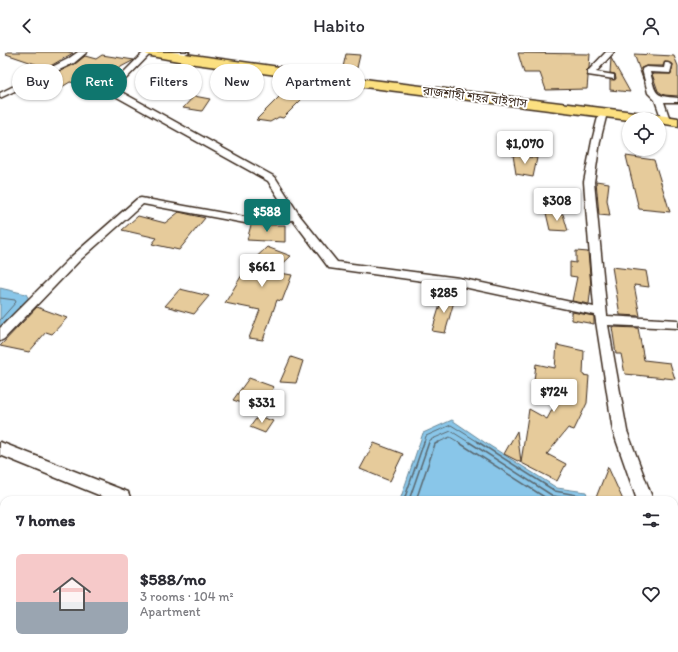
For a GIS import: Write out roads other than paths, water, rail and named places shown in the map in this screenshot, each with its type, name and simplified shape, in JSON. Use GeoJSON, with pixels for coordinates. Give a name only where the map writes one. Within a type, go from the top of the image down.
{"type":"FeatureCollection","features":[{"type":"Feature","properties":{"kind":"highway","name":"রাজশাহী শহর বাইপাস"},"geometry":{"type":"LineString","coordinates":[[157,54],[364,83],[622,115]]}},
{"type":"Feature","properties":{"kind":"street"},"geometry":{"type":"LineString","coordinates":[[0,96],[70,61],[83,52]]}},
{"type":"Feature","properties":{"kind":"street"},"geometry":{"type":"LineString","coordinates":[[148,52],[111,90],[272,179],[296,217],[333,265],[459,282],[600,316],[678,324]]}},
{"type":"Feature","properties":{"kind":"street"},"geometry":{"type":"LineString","coordinates":[[157,54],[185,52]]}},
{"type":"Feature","properties":{"kind":"street"},"geometry":{"type":"LineString","coordinates":[[610,52],[591,73],[611,77]]}},
{"type":"Feature","properties":{"kind":"street"},"geometry":{"type":"LineString","coordinates":[[663,112],[659,99],[652,93],[646,68],[667,71],[668,65]]}},
{"type":"Feature","properties":{"kind":"street"},"geometry":{"type":"LineString","coordinates":[[659,99],[678,100]]}},
{"type":"Feature","properties":{"kind":"street"},"geometry":{"type":"LineString","coordinates":[[603,113],[596,141],[589,182],[600,316],[620,430],[644,496]]}},
{"type":"Feature","properties":{"kind":"street"},"geometry":{"type":"LineString","coordinates":[[0,336],[76,258],[140,201],[245,220],[296,217]]}},
{"type":"Feature","properties":{"kind":"street"},"geometry":{"type":"LineString","coordinates":[[0,448],[120,496]]}},
{"type":"Feature","properties":{"kind":"water"},"geometry":{"type":"Polygon","coordinates":[[[0,288],[26,294],[30,301],[0,332],[0,288]]]}},
{"type":"Feature","properties":{"kind":"water"},"geometry":{"type":"Polygon","coordinates":[[[452,420],[557,488],[586,492],[588,496],[401,496],[423,433],[452,420]]]}}]}
